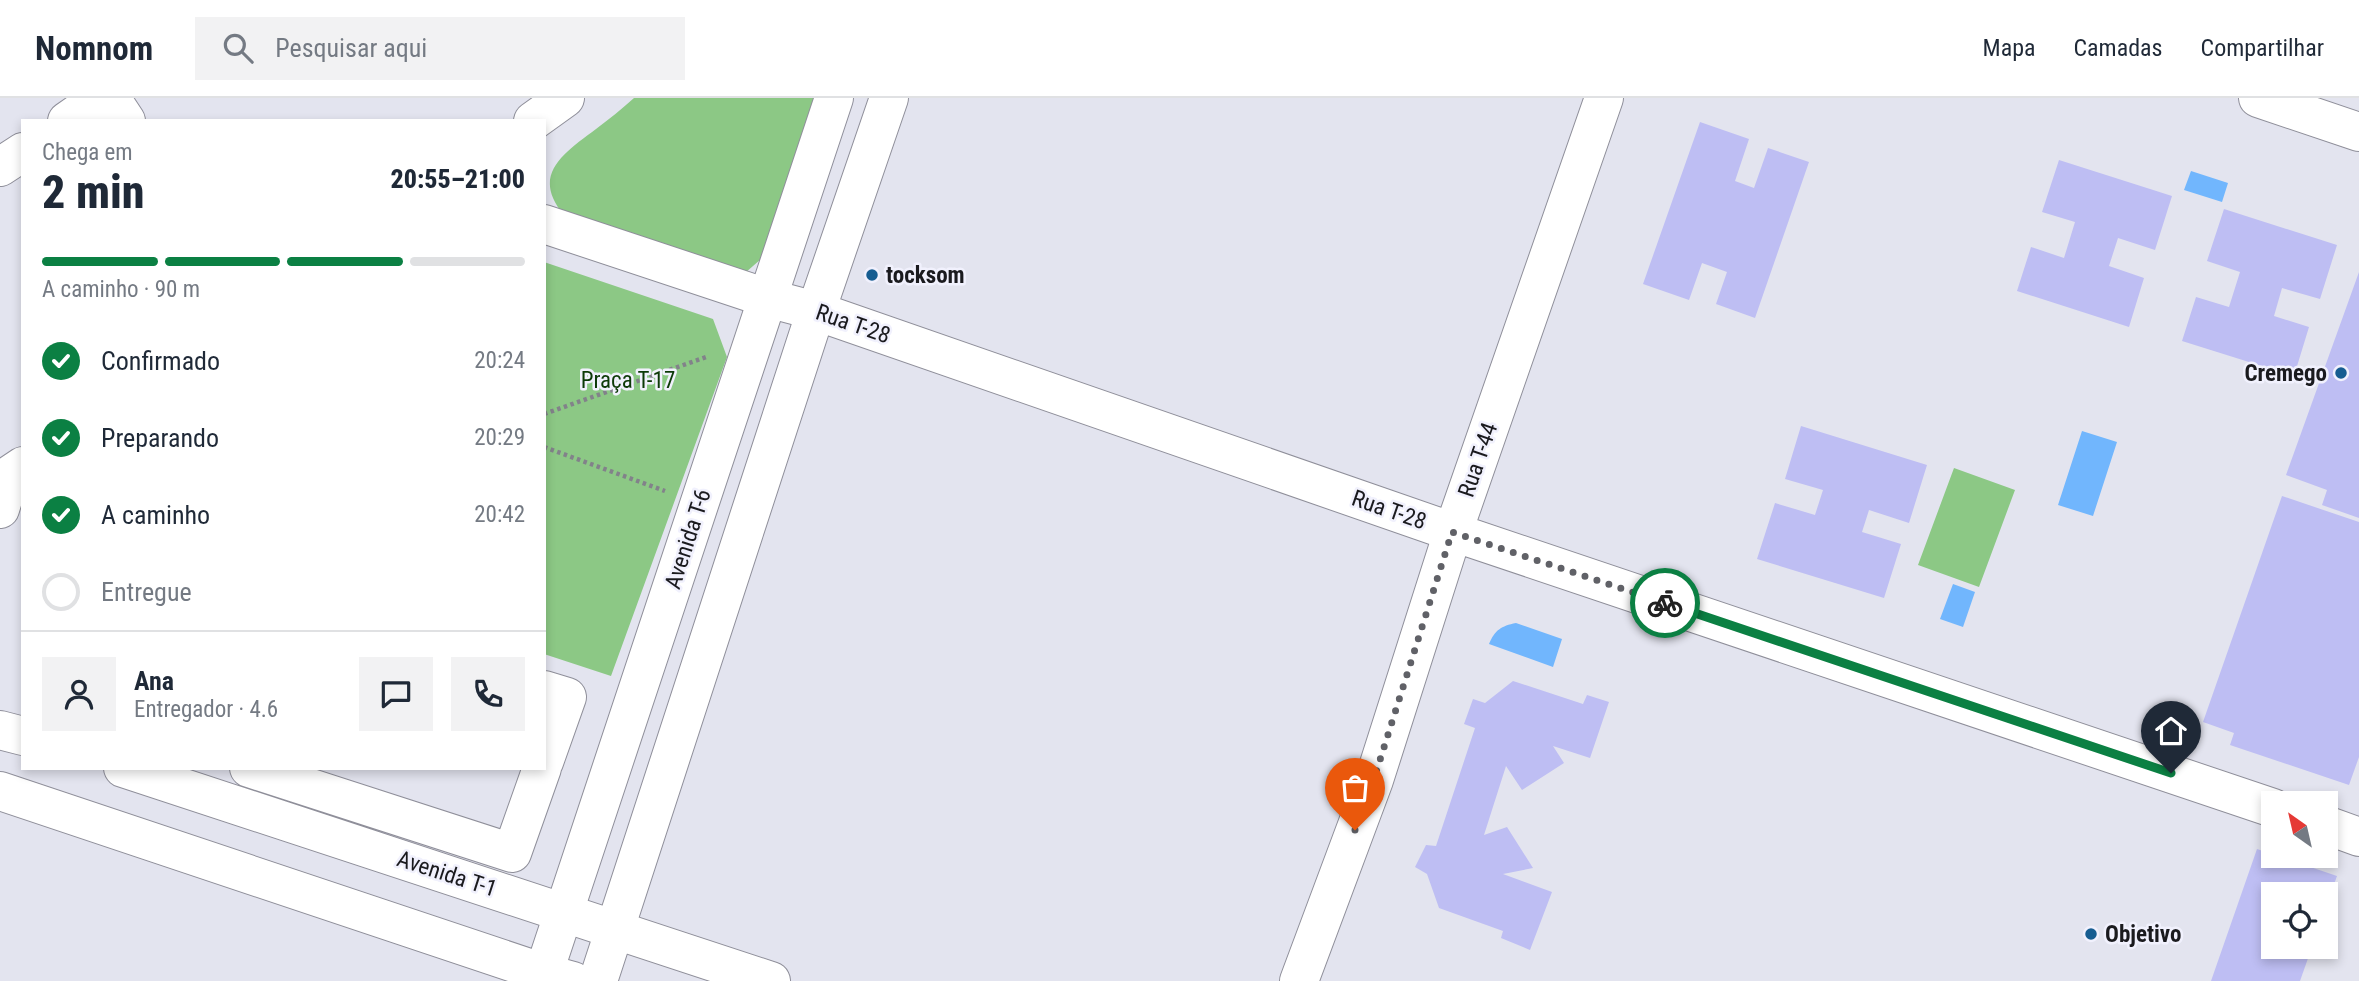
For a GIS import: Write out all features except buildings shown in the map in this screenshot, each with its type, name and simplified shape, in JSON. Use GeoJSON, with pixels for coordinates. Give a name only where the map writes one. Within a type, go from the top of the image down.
{"type":"FeatureCollection","features":[{"type":"Feature","properties":{"kind":"street"},"geometry":{"type":"LineString","coordinates":[[70,119],[100,98]]}},
{"type":"Feature","properties":{"kind":"street"},"geometry":{"type":"LineString","coordinates":[[111,98],[125,119]]}},
{"type":"Feature","properties":{"kind":"street"},"geometry":{"type":"LineString","coordinates":[[536,119],[565,98]]}},
{"type":"Feature","properties":{"kind":"street","name":"Avenida T-6"},"geometry":{"type":"LineString","coordinates":[[553,978],[564,912],[834,98]]}},
{"type":"Feature","properties":{"kind":"street"},"geometry":{"type":"LineString","coordinates":[[598,981],[617,930],[816,311],[888,98]]}},
{"type":"Feature","properties":{"kind":"street","name":"Rua T-44"},"geometry":{"type":"LineString","coordinates":[[1299,981],[1374,779],[1452,532],[1604,98]]}},
{"type":"Feature","properties":{"kind":"street"},"geometry":{"type":"LineString","coordinates":[[2258,98],[2359,132]]}},
{"type":"Feature","properties":{"kind":"street"},"geometry":{"type":"LineString","coordinates":[[0,167],[21,153]]}},
{"type":"Feature","properties":{"kind":"street","name":"Rua T-28"},"geometry":{"type":"LineString","coordinates":[[546,225],[767,298],[816,311],[1452,532],[2261,804]]}},
{"type":"Feature","properties":{"kind":"street"},"geometry":{"type":"LineString","coordinates":[[546,691],[567,697],[546,756]]}},
{"type":"Feature","properties":{"kind":"street"},"geometry":{"type":"LineString","coordinates":[[0,730],[21,735]]}},
{"type":"Feature","properties":{"kind":"street","name":"Avenida T-1"},"geometry":{"type":"LineString","coordinates":[[129,770],[771,981]]}},
{"type":"Feature","properties":{"kind":"street"},"geometry":{"type":"LineString","coordinates":[[255,770],[512,853],[541,770]]}},
{"type":"Feature","properties":{"kind":"street"},"geometry":{"type":"LineString","coordinates":[[0,791],[553,978]]}},
{"type":"Feature","properties":{"kind":"street"},"geometry":{"type":"LineString","coordinates":[[2338,829],[2359,836]]}},
{"type":"Feature","properties":{"kind":"path"},"geometry":{"type":"LineString","coordinates":[[546,413],[752,341]]}},
{"type":"Feature","properties":{"kind":"path"},"geometry":{"type":"LineString","coordinates":[[546,448],[700,503]]}},
{"type":"Feature","properties":{"kind":"green space"},"geometry":{"type":"Polygon","coordinates":[[[634,98],[816,98],[761,259],[745,273],[564,215],[554,201],[550,188],[555,166],[573,147],[634,98]]]}},
{"type":"Feature","properties":{"kind":"green space","name":"Praça T-17"},"geometry":{"type":"Polygon","coordinates":[[[546,263],[713,319],[727,357],[611,676],[546,655],[546,263]]]}},
{"type":"Feature","properties":{"kind":"green space"},"geometry":{"type":"Polygon","coordinates":[[[1954,468],[2015,490],[1979,587],[1918,565],[1954,468]]]}},
{"type":"Feature","properties":{"kind":"water"},"geometry":{"type":"Polygon","coordinates":[[[2191,171],[2228,183],[2222,202],[2184,190],[2191,171]]]}},
{"type":"Feature","properties":{"kind":"water"},"geometry":{"type":"Polygon","coordinates":[[[2082,431],[2117,442],[2093,516],[2058,505],[2082,431]]]}},
{"type":"Feature","properties":{"kind":"water"},"geometry":{"type":"Polygon","coordinates":[[[1953,584],[1975,592],[1963,627],[1940,619],[1953,584]]]}},
{"type":"Feature","properties":{"kind":"water"},"geometry":{"type":"Polygon","coordinates":[[[1516,623],[1562,639],[1553,667],[1489,644],[1499,629],[1516,623]]]}},
{"type":"Feature","properties":{"kind":"way so far"},"geometry":{"type":"LineString","coordinates":[[1355,830],[1374,779],[1452,532],[1665,603]]}},
{"type":"Feature","properties":{"kind":"place","name":"tocksom"},"geometry":{"type":"Point","coordinates":[872,275]}},
{"type":"Feature","properties":{"kind":"place","name":"Cremego"},"geometry":{"type":"Point","coordinates":[2341,373]}},
{"type":"Feature","properties":{"kind":"place","name":"Objetivo"},"geometry":{"type":"Point","coordinates":[2091,934]}},
{"type":"Feature","properties":{"kind":"route"},"geometry":{"type":"LineString","coordinates":[[1665,603],[2171,773]]}}]}
